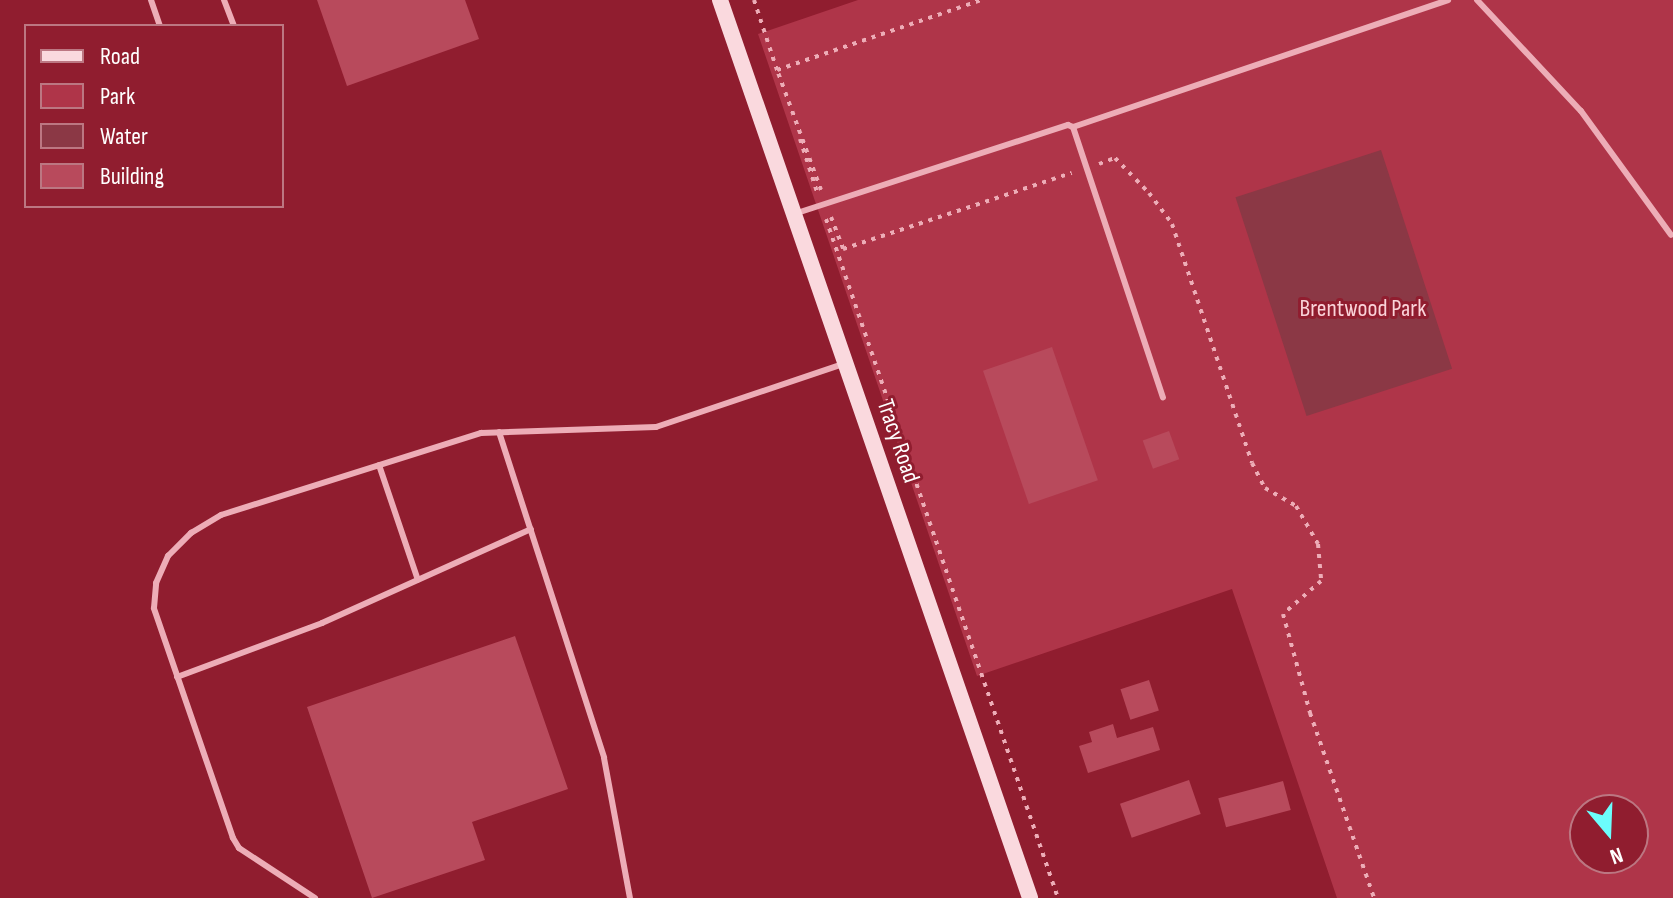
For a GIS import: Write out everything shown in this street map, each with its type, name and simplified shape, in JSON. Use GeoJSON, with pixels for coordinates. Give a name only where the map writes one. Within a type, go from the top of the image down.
{"type":"FeatureCollection","features":[{"type":"Feature","properties":{"kind":"street","name":"Tracy Road"},"geometry":{"type":"LineString","coordinates":[[720,0],[1030,898]]}},
{"type":"Feature","properties":{"kind":"lane"},"geometry":{"type":"LineString","coordinates":[[151,0],[159,24]]}},
{"type":"Feature","properties":{"kind":"lane"},"geometry":{"type":"LineString","coordinates":[[224,0],[233,24]]}},
{"type":"Feature","properties":{"kind":"lane"},"geometry":{"type":"LineString","coordinates":[[794,215],[1068,125],[1073,127],[1448,0]]}},
{"type":"Feature","properties":{"kind":"lane"},"geometry":{"type":"LineString","coordinates":[[1477,0],[1581,111],[1671,235]]}},
{"type":"Feature","properties":{"kind":"lane"},"geometry":{"type":"LineString","coordinates":[[1073,127],[1163,397]]}},
{"type":"Feature","properties":{"kind":"lane"},"geometry":{"type":"LineString","coordinates":[[315,898],[239,848],[154,608],[156,583],[168,556],[191,533],[221,515],[481,433],[656,427],[846,363]]}},
{"type":"Feature","properties":{"kind":"lane"},"geometry":{"type":"LineString","coordinates":[[499,432],[604,758],[630,898]]}},
{"type":"Feature","properties":{"kind":"lane"},"geometry":{"type":"LineString","coordinates":[[379,465],[418,580]]}},
{"type":"Feature","properties":{"kind":"lane"},"geometry":{"type":"LineString","coordinates":[[177,677],[322,623],[531,529]]}},
{"type":"Feature","properties":{"kind":"path"},"geometry":{"type":"LineString","coordinates":[[754,0],[1058,898]]}},
{"type":"Feature","properties":{"kind":"path"},"geometry":{"type":"LineString","coordinates":[[777,70],[982,0]]}},
{"type":"Feature","properties":{"kind":"path"},"geometry":{"type":"LineString","coordinates":[[777,70],[843,249],[1115,158],[1149,193],[1172,224],[1252,463],[1265,488],[1296,506],[1318,544],[1321,581],[1283,614],[1310,713],[1374,898]]}},
{"type":"Feature","properties":{"kind":"green space","name":"Brentwood Park"},"geometry":{"type":"Polygon","coordinates":[[[858,0],[1673,0],[1673,898],[1337,898],[1232,589],[977,676],[758,34],[858,0]]]}},
{"type":"Feature","properties":{"kind":"water"},"geometry":{"type":"Polygon","coordinates":[[[1381,150],[1452,369],[1307,416],[1235,197],[1381,150]]]}},
{"type":"Feature","properties":{"kind":"building"},"geometry":{"type":"Polygon","coordinates":[[[317,0],[465,0],[479,39],[347,86],[317,0]]]}},
{"type":"Feature","properties":{"kind":"building"},"geometry":{"type":"Polygon","coordinates":[[[1052,347],[1098,480],[1029,504],[983,371],[1052,347]]]}},
{"type":"Feature","properties":{"kind":"building"},"geometry":{"type":"Polygon","coordinates":[[[1169,431],[1179,459],[1153,469],[1143,441],[1169,431]]]}},
{"type":"Feature","properties":{"kind":"building"},"geometry":{"type":"Polygon","coordinates":[[[515,636],[568,789],[472,822],[485,860],[372,898],[307,707],[515,636]]]}},
{"type":"Feature","properties":{"kind":"building"},"geometry":{"type":"Polygon","coordinates":[[[1149,680],[1159,710],[1130,720],[1120,689],[1149,680]]]}},
{"type":"Feature","properties":{"kind":"building"},"geometry":{"type":"Polygon","coordinates":[[[1113,724],[1117,738],[1153,727],[1160,750],[1088,773],[1079,746],[1092,742],[1089,732],[1113,724]]]}},
{"type":"Feature","properties":{"kind":"building"},"geometry":{"type":"Polygon","coordinates":[[[1189,780],[1201,814],[1132,838],[1120,804],[1189,780]]]}},
{"type":"Feature","properties":{"kind":"building"},"geometry":{"type":"Polygon","coordinates":[[[1283,781],[1291,810],[1226,827],[1218,798],[1283,781]]]}}]}
